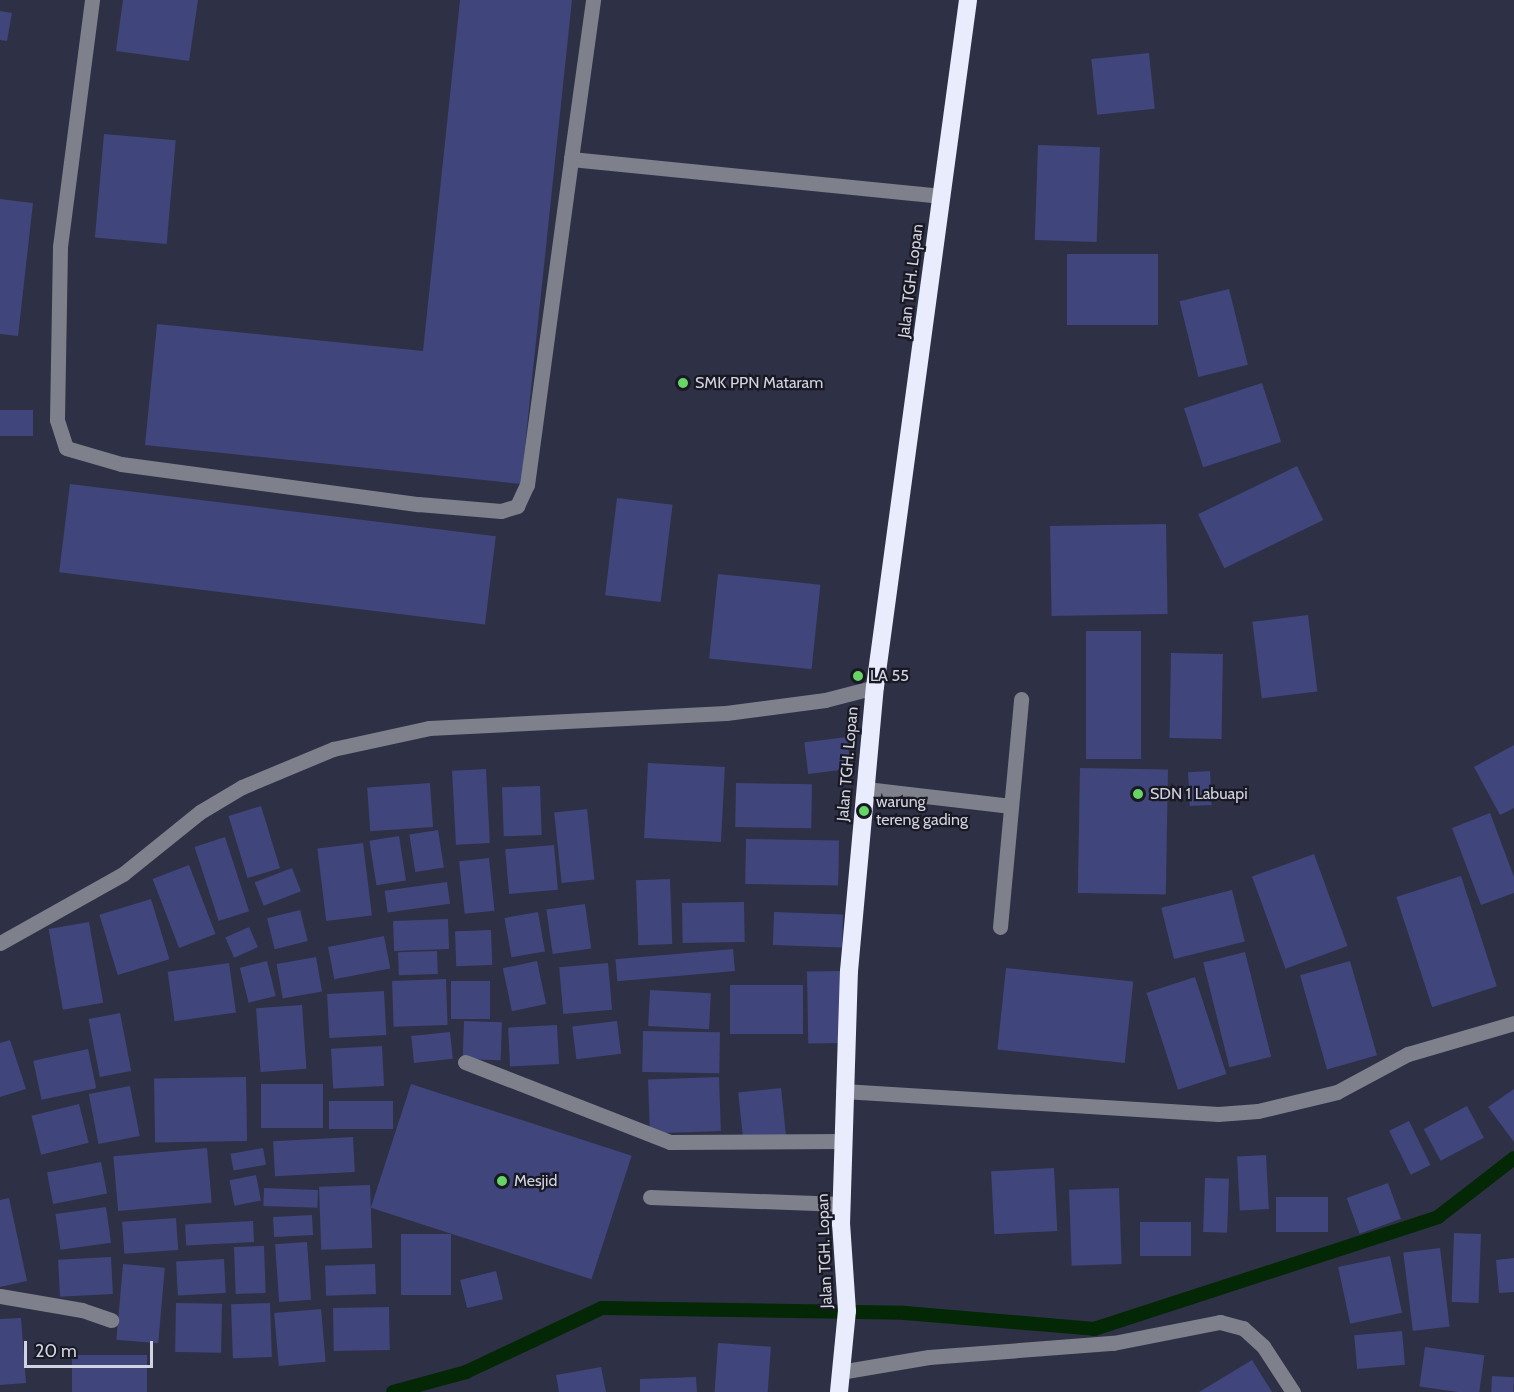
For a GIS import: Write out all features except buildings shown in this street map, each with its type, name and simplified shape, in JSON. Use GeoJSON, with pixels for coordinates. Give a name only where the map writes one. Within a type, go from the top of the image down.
{"type":"FeatureCollection","features":[{"type":"Feature","properties":{"kind":"highway","name":"Jalan TGH. Lopan"},"geometry":{"type":"LineString","coordinates":[[839,1392],[847,1311],[841,1224],[843,1091],[875,687],[968,0]]}},
{"type":"Feature","properties":{"kind":"street"},"geometry":{"type":"LineString","coordinates":[[92,0],[60,247],[55,376],[57,420],[66,448],[121,464],[406,503],[501,511],[517,506],[527,485],[593,0]]}},
{"type":"Feature","properties":{"kind":"street"},"geometry":{"type":"LineString","coordinates":[[571,159],[942,196]]}},
{"type":"Feature","properties":{"kind":"street"},"geometry":{"type":"LineString","coordinates":[[0,943],[123,874],[208,807],[287,766],[333,749],[429,728],[726,713],[825,700],[875,687]]}},
{"type":"Feature","properties":{"kind":"street"},"geometry":{"type":"LineString","coordinates":[[1000,927],[1021,699]]}},
{"type":"Feature","properties":{"kind":"street"},"geometry":{"type":"LineString","coordinates":[[866,789],[1011,806]]}},
{"type":"Feature","properties":{"kind":"street"},"geometry":{"type":"LineString","coordinates":[[843,1091],[1208,1114],[1258,1111],[1337,1092],[1408,1054],[1514,1023]]}},
{"type":"Feature","properties":{"kind":"street"},"geometry":{"type":"LineString","coordinates":[[465,1062],[670,1142],[842,1141]]}},
{"type":"Feature","properties":{"kind":"street"},"geometry":{"type":"LineString","coordinates":[[650,1197],[842,1204]]}},
{"type":"Feature","properties":{"kind":"street"},"geometry":{"type":"LineString","coordinates":[[0,1296],[82,1310],[111,1320]]}},
{"type":"Feature","properties":{"kind":"street"},"geometry":{"type":"LineString","coordinates":[[840,1372],[929,1357],[1113,1343],[1220,1322],[1244,1328],[1263,1346],[1293,1392]]}},
{"type":"Feature","properties":{"kind":"waterway"},"geometry":{"type":"LineString","coordinates":[[393,1392],[466,1372],[602,1308],[905,1313],[1094,1329],[1438,1217],[1514,1158]]}},
{"type":"Feature","properties":{"kind":"place","name":"SMK PPN Mataram"},"geometry":{"type":"Point","coordinates":[683,383]}},
{"type":"Feature","properties":{"kind":"place","name":"LA 55"},"geometry":{"type":"Point","coordinates":[858,676]}},
{"type":"Feature","properties":{"kind":"place","name":"SDN 1 Labuapi"},"geometry":{"type":"Point","coordinates":[1138,794]}},
{"type":"Feature","properties":{"kind":"place","name":"warung tereng gading"},"geometry":{"type":"Point","coordinates":[864,811]}},
{"type":"Feature","properties":{"kind":"place","name":"Mesjid"},"geometry":{"type":"Point","coordinates":[502,1181]}}]}
